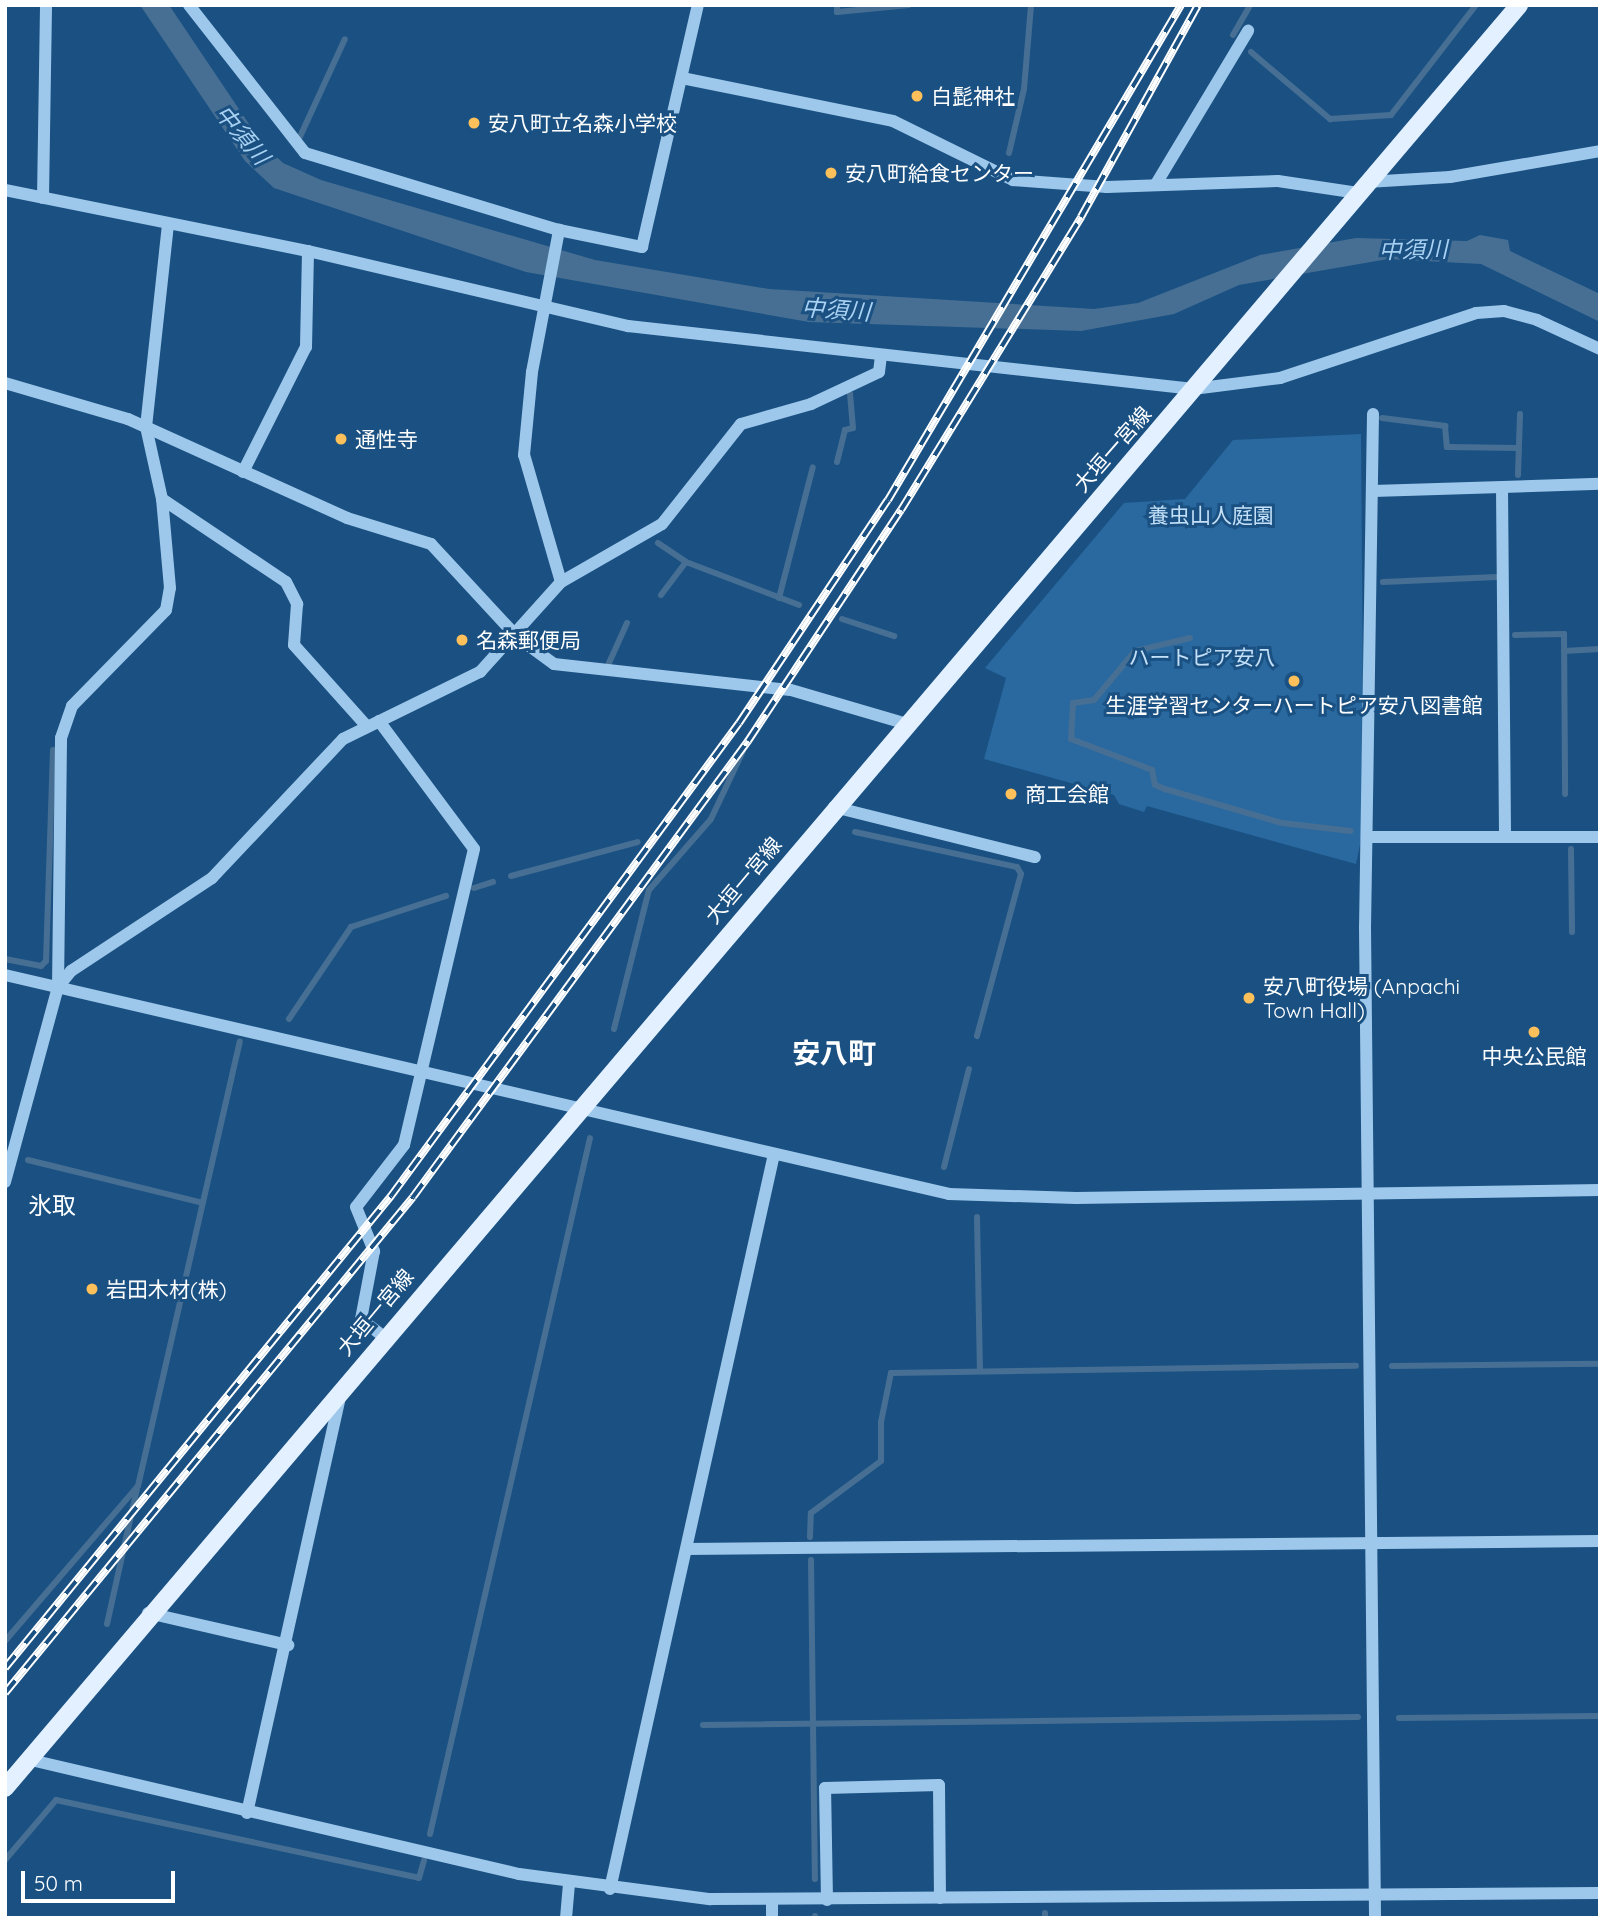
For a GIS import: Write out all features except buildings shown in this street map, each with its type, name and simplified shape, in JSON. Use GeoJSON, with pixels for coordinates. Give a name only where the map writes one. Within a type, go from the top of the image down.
{"type":"FeatureCollection","features":[{"type":"Feature","properties":{"kind":"main road","name":"大垣一宮線"},"geometry":{"type":"LineString","coordinates":[[5,1788],[31,1760],[148,1613],[342,1389],[383,1336],[1519,5]]}},
{"type":"Feature","properties":{"kind":"street"},"geometry":{"type":"LineString","coordinates":[[43,198],[46,5]]}},
{"type":"Feature","properties":{"kind":"street"},"geometry":{"type":"LineString","coordinates":[[189,5],[305,153],[559,235],[642,247],[698,5]]}},
{"type":"Feature","properties":{"kind":"street"},"geometry":{"type":"LineString","coordinates":[[1156,184],[1248,31]]}},
{"type":"Feature","properties":{"kind":"street"},"geometry":{"type":"LineString","coordinates":[[681,78],[893,121],[1013,180],[1156,184],[1278,181],[1362,188],[1450,177],[1600,151]]}},
{"type":"Feature","properties":{"kind":"street"},"geometry":{"type":"LineString","coordinates":[[5,190],[307,251],[628,326],[1193,389],[1280,378],[1476,313],[1504,311],[1536,320],[1600,349]]}},
{"type":"Feature","properties":{"kind":"street"},"geometry":{"type":"LineString","coordinates":[[5,1182],[58,986],[61,738],[72,706],[166,610],[162,499],[146,427],[168,223]]}},
{"type":"Feature","properties":{"kind":"street"},"geometry":{"type":"LineString","coordinates":[[559,235],[543,305],[524,455],[561,582]]}},
{"type":"Feature","properties":{"kind":"street"},"geometry":{"type":"LineString","coordinates":[[243,472],[306,347],[307,251]]}},
{"type":"Feature","properties":{"kind":"street"},"geometry":{"type":"LineString","coordinates":[[58,986],[80,964],[212,878],[343,739],[365,724],[379,721],[480,672],[517,637],[561,582],[662,524],[741,424],[811,404],[879,372],[881,356]]}},
{"type":"Feature","properties":{"kind":"street"},"geometry":{"type":"LineString","coordinates":[[5,383],[146,427],[347,518],[431,544],[517,637],[554,664],[791,690],[907,724]]}},
{"type":"Feature","properties":{"kind":"street"},"geometry":{"type":"LineString","coordinates":[[1373,414],[1369,1193],[1375,1918]]}},
{"type":"Feature","properties":{"kind":"street"},"geometry":{"type":"LineString","coordinates":[[1373,491],[1600,484]]}},
{"type":"Feature","properties":{"kind":"street"},"geometry":{"type":"LineString","coordinates":[[1502,488],[1505,837]]}},
{"type":"Feature","properties":{"kind":"street"},"geometry":{"type":"LineString","coordinates":[[162,499],[286,582],[297,604],[294,645],[365,724]]}},
{"type":"Feature","properties":{"kind":"street"},"geometry":{"type":"LineString","coordinates":[[379,721],[474,849],[418,1066],[404,1145],[356,1207],[374,1251],[361,1319],[383,1336]]}},
{"type":"Feature","properties":{"kind":"street"},"geometry":{"type":"LineString","coordinates":[[835,807],[1035,857]]}},
{"type":"Feature","properties":{"kind":"street"},"geometry":{"type":"LineString","coordinates":[[1370,837],[1600,837]]}},
{"type":"Feature","properties":{"kind":"street"},"geometry":{"type":"LineString","coordinates":[[5,975],[418,1066],[578,1109],[949,1194],[993,1197],[1600,1190]]}},
{"type":"Feature","properties":{"kind":"street"},"geometry":{"type":"LineString","coordinates":[[610,1889],[774,1154]]}},
{"type":"Feature","properties":{"kind":"street"},"geometry":{"type":"LineString","coordinates":[[247,1813],[288,1645],[342,1389]]}},
{"type":"Feature","properties":{"kind":"street"},"geometry":{"type":"LineString","coordinates":[[687,1549],[1374,1547],[1600,1541]]}},
{"type":"Feature","properties":{"kind":"street"},"geometry":{"type":"LineString","coordinates":[[148,1613],[288,1645]]}},
{"type":"Feature","properties":{"kind":"street"},"geometry":{"type":"LineString","coordinates":[[31,1760],[247,1813],[569,1884],[610,1889],[772,1900],[1600,1893]]}},
{"type":"Feature","properties":{"kind":"street"},"geometry":{"type":"LineString","coordinates":[[827,1900],[825,1788],[939,1785],[940,1898]]}},
{"type":"Feature","properties":{"kind":"street"},"geometry":{"type":"LineString","coordinates":[[566,1918],[569,1884]]}},
{"type":"Feature","properties":{"kind":"street"},"geometry":{"type":"LineString","coordinates":[[772,1900],[772,1918]]}},
{"type":"Feature","properties":{"kind":"green space","name":"ハートピア安八"},"geometry":{"type":"Polygon","coordinates":[[[1361,434],[1364,825],[1356,864],[1147,806],[1144,812],[1119,804],[1114,795],[984,759],[1006,678],[985,668],[1124,503],[1185,499],[1233,440],[1361,434]]]}},
{"type":"Feature","properties":{"kind":"water","name":"中須川"},"geometry":{"type":"Polygon","coordinates":[[[140,5],[169,5],[261,142],[283,163],[321,180],[595,260],[769,289],[1094,309],[1138,303],[1260,255],[1356,238],[1467,241],[1480,235],[1508,240],[1510,251],[1600,294],[1600,322],[1481,264],[1388,259],[1239,285],[1174,314],[1081,331],[809,322],[526,272],[274,188],[245,161],[140,5]]]}},
{"type":"Feature","properties":{"kind":"waterway"},"geometry":{"type":"LineString","coordinates":[[837,5],[837,12],[909,5]]}},
{"type":"Feature","properties":{"kind":"waterway"},"geometry":{"type":"LineString","coordinates":[[1009,153],[1024,89],[1031,5]]}},
{"type":"Feature","properties":{"kind":"waterway"},"geometry":{"type":"LineString","coordinates":[[1233,35],[1250,5]]}},
{"type":"Feature","properties":{"kind":"waterway"},"geometry":{"type":"LineString","coordinates":[[1251,52],[1330,119],[1391,115],[1476,5]]}},
{"type":"Feature","properties":{"kind":"waterway"},"geometry":{"type":"LineString","coordinates":[[298,141],[345,39]]}},
{"type":"Feature","properties":{"kind":"waterway"},"geometry":{"type":"LineString","coordinates":[[837,462],[845,430],[853,428],[850,394]]}},
{"type":"Feature","properties":{"kind":"waterway"},"geometry":{"type":"LineString","coordinates":[[1518,475],[1520,414]]}},
{"type":"Feature","properties":{"kind":"waterway"},"geometry":{"type":"LineString","coordinates":[[1382,418],[1445,426],[1447,447],[1518,448]]}},
{"type":"Feature","properties":{"kind":"waterway"},"geometry":{"type":"LineString","coordinates":[[779,598],[813,467]]}},
{"type":"Feature","properties":{"kind":"waterway"},"geometry":{"type":"LineString","coordinates":[[658,543],[686,562],[799,605]]}},
{"type":"Feature","properties":{"kind":"waterway"},"geometry":{"type":"LineString","coordinates":[[661,595],[686,562]]}},
{"type":"Feature","properties":{"kind":"waterway"},"geometry":{"type":"LineString","coordinates":[[1383,582],[1496,577]]}},
{"type":"Feature","properties":{"kind":"waterway"},"geometry":{"type":"LineString","coordinates":[[842,619],[894,636]]}},
{"type":"Feature","properties":{"kind":"waterway"},"geometry":{"type":"LineString","coordinates":[[609,663],[627,623]]}},
{"type":"Feature","properties":{"kind":"waterway"},"geometry":{"type":"LineString","coordinates":[[1515,635],[1564,634],[1565,794]]}},
{"type":"Feature","properties":{"kind":"waterway"},"geometry":{"type":"LineString","coordinates":[[1190,638],[1135,651],[1094,700],[1073,703],[1071,739],[1152,770],[1155,785],[1165,789],[1282,823],[1351,831]]}},
{"type":"Feature","properties":{"kind":"waterway"},"geometry":{"type":"LineString","coordinates":[[1564,651],[1600,649]]}},
{"type":"Feature","properties":{"kind":"waterway"},"geometry":{"type":"LineString","coordinates":[[5,959],[41,966],[46,961],[53,750]]}},
{"type":"Feature","properties":{"kind":"waterway"},"geometry":{"type":"LineString","coordinates":[[614,1029],[649,890],[711,819],[743,751]]}},
{"type":"Feature","properties":{"kind":"waterway"},"geometry":{"type":"LineString","coordinates":[[855,832],[1017,867],[1021,874],[977,1036]]}},
{"type":"Feature","properties":{"kind":"waterway"},"geometry":{"type":"LineString","coordinates":[[511,876],[638,842]]}},
{"type":"Feature","properties":{"kind":"waterway"},"geometry":{"type":"LineString","coordinates":[[1571,849],[1572,932]]}},
{"type":"Feature","properties":{"kind":"waterway"},"geometry":{"type":"LineString","coordinates":[[474,888],[493,882]]}},
{"type":"Feature","properties":{"kind":"waterway"},"geometry":{"type":"LineString","coordinates":[[289,1019],[351,927],[446,896]]}},
{"type":"Feature","properties":{"kind":"waterway"},"geometry":{"type":"LineString","coordinates":[[5,1641],[138,1486],[240,1042]]}},
{"type":"Feature","properties":{"kind":"waterway"},"geometry":{"type":"LineString","coordinates":[[944,1167],[969,1069]]}},
{"type":"Feature","properties":{"kind":"waterway"},"geometry":{"type":"LineString","coordinates":[[430,1834],[590,1138]]}},
{"type":"Feature","properties":{"kind":"waterway"},"geometry":{"type":"LineString","coordinates":[[28,1160],[203,1203]]}},
{"type":"Feature","properties":{"kind":"waterway"},"geometry":{"type":"LineString","coordinates":[[977,1217],[980,1371]]}},
{"type":"Feature","properties":{"kind":"waterway"},"geometry":{"type":"LineString","coordinates":[[1392,1366],[1600,1364]]}},
{"type":"Feature","properties":{"kind":"waterway"},"geometry":{"type":"LineString","coordinates":[[810,1537],[811,1513],[881,1461],[881,1422],[891,1373],[1356,1366]]}},
{"type":"Feature","properties":{"kind":"waterway"},"geometry":{"type":"LineString","coordinates":[[107,1624],[137,1489]]}},
{"type":"Feature","properties":{"kind":"waterway"},"geometry":{"type":"LineString","coordinates":[[811,1560],[815,1879]]}},
{"type":"Feature","properties":{"kind":"waterway"},"geometry":{"type":"LineString","coordinates":[[1399,1718],[1600,1716]]}},
{"type":"Feature","properties":{"kind":"waterway"},"geometry":{"type":"LineString","coordinates":[[703,1725],[1358,1717]]}},
{"type":"Feature","properties":{"kind":"waterway"},"geometry":{"type":"LineString","coordinates":[[5,1860],[56,1800],[419,1878],[424,1861]]}},
{"type":"Feature","properties":{"kind":"waterway"},"geometry":{"type":"LineString","coordinates":[[1045,1913],[1045,1918]]}},
{"type":"Feature","properties":{"kind":"railway"},"geometry":{"type":"LineString","coordinates":[[5,1668],[391,1196],[739,723],[888,500],[1181,5]]}},
{"type":"Feature","properties":{"kind":"railway"},"geometry":{"type":"LineString","coordinates":[[5,1693],[413,1197],[748,741],[901,510],[1081,217],[1198,5]]}},
{"type":"Feature","properties":{"kind":"place","name":"白髭神社"},"geometry":{"type":"Point","coordinates":[917,96]}},
{"type":"Feature","properties":{"kind":"place","name":"安八町立名森小学校"},"geometry":{"type":"Point","coordinates":[474,123]}},
{"type":"Feature","properties":{"kind":"place","name":"安八町給食センター"},"geometry":{"type":"Point","coordinates":[831,173]}},
{"type":"Feature","properties":{"kind":"place","name":"通性寺"},"geometry":{"type":"Point","coordinates":[341,439]}},
{"type":"Feature","properties":{"kind":"place","name":"名森郵便局"},"geometry":{"type":"Point","coordinates":[462,640]}},
{"type":"Feature","properties":{"kind":"place","name":"生涯学習センターハートピア安八図書館"},"geometry":{"type":"Point","coordinates":[1294,681]}},
{"type":"Feature","properties":{"kind":"place","name":"商工会館"},"geometry":{"type":"Point","coordinates":[1011,794]}},
{"type":"Feature","properties":{"kind":"place","name":"安八町役場 (Anpachi Town Hall)"},"geometry":{"type":"Point","coordinates":[1249,998]}},
{"type":"Feature","properties":{"kind":"place","name":"中央公民館"},"geometry":{"type":"Point","coordinates":[1534,1032]}},
{"type":"Feature","properties":{"kind":"place","name":"岩田木材(株)"},"geometry":{"type":"Point","coordinates":[92,1289]}},
{"type":"Feature","properties":{"kind":"district","name":"安八町"},"geometry":{"type":"Point","coordinates":[834,1053]}},
{"type":"Feature","properties":{"kind":"district","name":"氷取"},"geometry":{"type":"Point","coordinates":[52,1206]}},
{"type":"Feature","properties":{"kind":"park label","name":"養虫山人庭園"},"geometry":{"type":"Point","coordinates":[1211,515]}}]}
